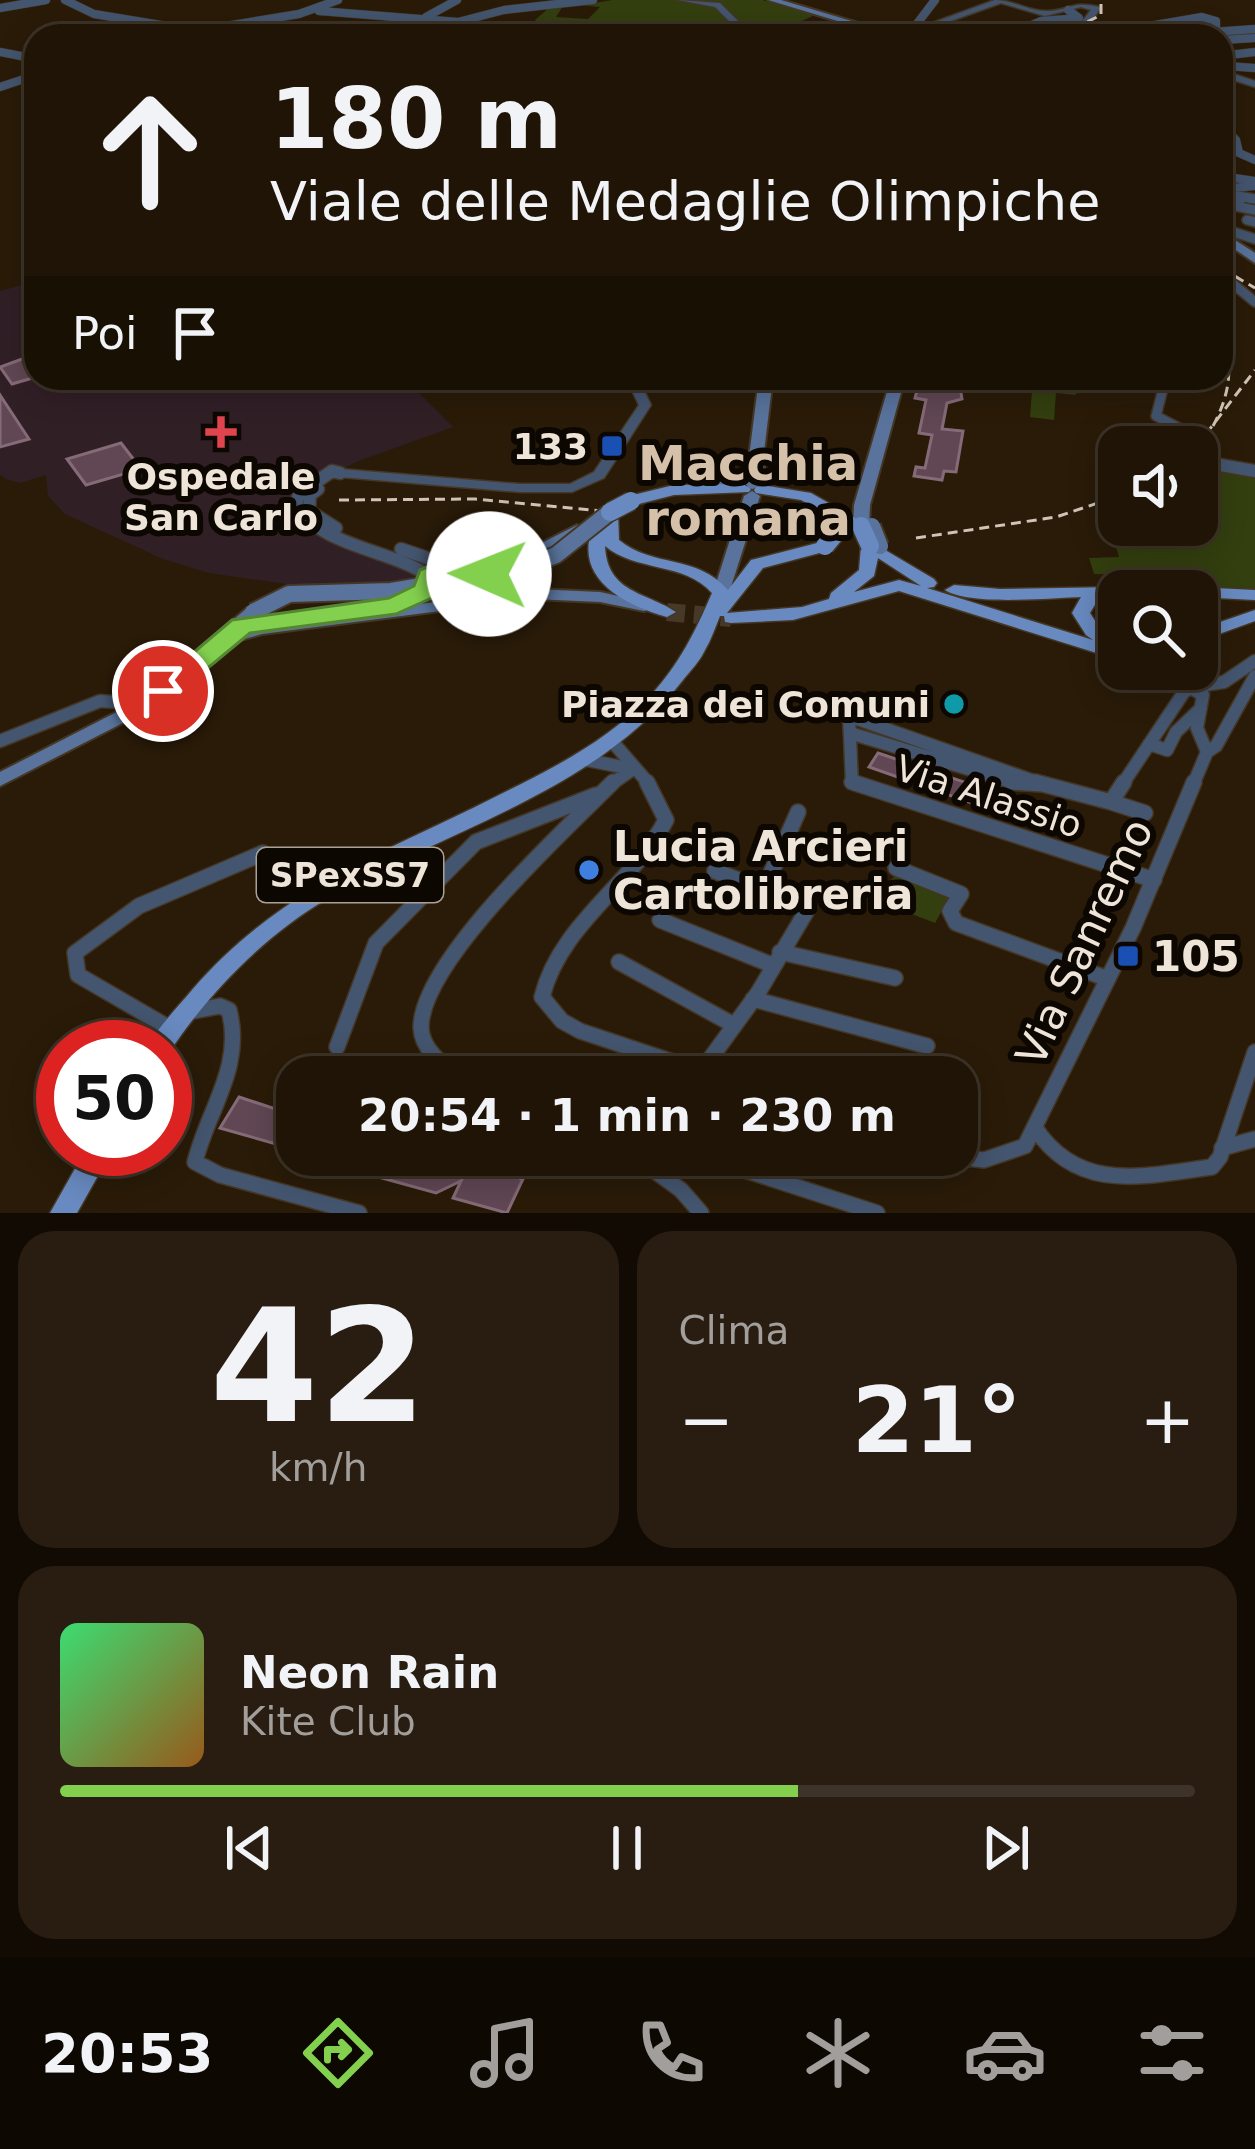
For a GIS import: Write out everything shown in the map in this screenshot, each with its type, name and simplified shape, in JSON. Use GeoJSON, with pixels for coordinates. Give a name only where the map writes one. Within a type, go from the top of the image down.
{"type":"FeatureCollection","features":[{"type":"Feature","properties":{"kind":"main road"},"geometry":{"type":"LineString","coordinates":[[773,0],[868,24]]}},
{"type":"Feature","properties":{"kind":"main road","name":"SPexSS7"},"geometry":{"type":"LineString","coordinates":[[180,1020],[222,971],[312,897],[582,759],[632,723],[685,672],[722,619],[721,593],[753,490],[765,390]]}},
{"type":"Feature","properties":{"kind":"main road"},"geometry":{"type":"LineString","coordinates":[[793,615],[854,587],[868,572],[874,541],[871,482],[895,390]]}},
{"type":"Feature","properties":{"kind":"main road"},"geometry":{"type":"LineString","coordinates":[[455,565],[482,569],[492,582],[483,596],[457,603],[428,583],[455,565],[539,551],[631,501],[743,479],[758,462]]}},
{"type":"Feature","properties":{"kind":"main road"},"geometry":{"type":"LineString","coordinates":[[691,489],[805,496],[874,541],[919,579],[969,593],[1098,591]]}},
{"type":"Feature","properties":{"kind":"main road"},"geometry":{"type":"LineString","coordinates":[[610,512],[608,529],[615,547],[643,561],[699,574],[714,582],[721,593]]}},
{"type":"Feature","properties":{"kind":"main road"},"geometry":{"type":"LineString","coordinates":[[610,512],[595,542],[596,564],[618,591],[659,610]]}},
{"type":"Feature","properties":{"kind":"main road"},"geometry":{"type":"LineString","coordinates":[[0,780],[146,704],[253,612],[289,594],[391,591],[519,570],[556,555],[610,512]]}},
{"type":"Feature","properties":{"kind":"main road"},"geometry":{"type":"LineString","coordinates":[[722,619],[757,564],[825,546],[839,529],[837,515]]}},
{"type":"Feature","properties":{"kind":"main road"},"geometry":{"type":"LineString","coordinates":[[722,619],[793,615],[899,585],[1098,643]]}},
{"type":"Feature","properties":{"kind":"main road"},"geometry":{"type":"LineString","coordinates":[[1218,593],[1255,595]]}},
{"type":"Feature","properties":{"kind":"main road"},"geometry":{"type":"LineString","coordinates":[[231,634],[457,603],[567,594],[622,599],[659,610]]}},
{"type":"Feature","properties":{"kind":"main road"},"geometry":{"type":"LineString","coordinates":[[1098,596],[1089,599],[1082,613],[1086,626],[1098,635]]}},
{"type":"Feature","properties":{"kind":"main road"},"geometry":{"type":"LineString","coordinates":[[1218,601],[1229,616],[1224,625]]}},
{"type":"Feature","properties":{"kind":"main road"},"geometry":{"type":"LineString","coordinates":[[1218,627],[1255,615]]}},
{"type":"Feature","properties":{"kind":"main road"},"geometry":{"type":"LineString","coordinates":[[63,1213],[84,1176]]}},
{"type":"Feature","properties":{"kind":"street"},"geometry":{"type":"LineString","coordinates":[[2,3],[45,0]]}},
{"type":"Feature","properties":{"kind":"street"},"geometry":{"type":"LineString","coordinates":[[65,0],[94,14],[153,24]]}},
{"type":"Feature","properties":{"kind":"street"},"geometry":{"type":"LineString","coordinates":[[319,10],[338,0]]}},
{"type":"Feature","properties":{"kind":"street"},"geometry":{"type":"LineString","coordinates":[[426,16],[458,0]]}},
{"type":"Feature","properties":{"kind":"street"},"geometry":{"type":"LineString","coordinates":[[221,24],[319,10],[458,22],[504,10],[593,0]]}},
{"type":"Feature","properties":{"kind":"street"},"geometry":{"type":"LineString","coordinates":[[682,0],[717,5],[737,24]]}},
{"type":"Feature","properties":{"kind":"street"},"geometry":{"type":"LineString","coordinates":[[917,24],[935,0]]}},
{"type":"Feature","properties":{"kind":"street"},"geometry":{"type":"LineString","coordinates":[[940,24],[998,1],[1045,14],[1081,5],[1096,9],[1093,24]]}},
{"type":"Feature","properties":{"kind":"street"},"geometry":{"type":"LineString","coordinates":[[1034,24],[1079,18],[1068,10]]}},
{"type":"Feature","properties":{"kind":"street"},"geometry":{"type":"LineString","coordinates":[[1124,24],[1166,16]]}},
{"type":"Feature","properties":{"kind":"street"},"geometry":{"type":"LineString","coordinates":[[1161,24],[1202,17],[1216,24]]}},
{"type":"Feature","properties":{"kind":"street"},"geometry":{"type":"LineString","coordinates":[[1137,21],[1144,24]]}},
{"type":"Feature","properties":{"kind":"street"},"geometry":{"type":"LineString","coordinates":[[1244,22],[1254,40]]}},
{"type":"Feature","properties":{"kind":"street"},"geometry":{"type":"LineString","coordinates":[[1233,137],[1239,153],[1255,160]]}},
{"type":"Feature","properties":{"kind":"street"},"geometry":{"type":"LineString","coordinates":[[1248,192],[1255,210]]}},
{"type":"Feature","properties":{"kind":"street"},"geometry":{"type":"LineString","coordinates":[[231,634],[396,606],[428,583],[414,562],[320,530],[301,518],[296,504],[299,494],[336,472],[520,488],[588,484],[599,476],[645,405],[638,390]]}},
{"type":"Feature","properties":{"kind":"street"},"geometry":{"type":"LineString","coordinates":[[1162,390],[1156,416],[1175,426]]}},
{"type":"Feature","properties":{"kind":"street"},"geometry":{"type":"LineString","coordinates":[[1218,465],[1255,471]]}},
{"type":"Feature","properties":{"kind":"street"},"geometry":{"type":"LineString","coordinates":[[336,472],[310,495],[309,511],[315,517],[455,565]]}},
{"type":"Feature","properties":{"kind":"street"},"geometry":{"type":"LineString","coordinates":[[1218,683],[1255,661]]}},
{"type":"Feature","properties":{"kind":"street"},"geometry":{"type":"LineString","coordinates":[[1207,752],[1216,746],[1255,676]]}},
{"type":"Feature","properties":{"kind":"street"},"geometry":{"type":"LineString","coordinates":[[1145,813],[1111,802],[1188,690]]}},
{"type":"Feature","properties":{"kind":"street","name":"Via Sanremo"},"geometry":{"type":"LineString","coordinates":[[978,1163],[1025,1145],[1154,880],[1207,752],[1197,728],[1203,695],[1197,690]]}},
{"type":"Feature","properties":{"kind":"street"},"geometry":{"type":"LineString","coordinates":[[0,741],[100,701],[146,704]]}},
{"type":"Feature","properties":{"kind":"street"},"geometry":{"type":"LineString","coordinates":[[1149,744],[1167,750],[1176,731],[1203,707]]}},
{"type":"Feature","properties":{"kind":"street","name":"Via Alassio"},"geometry":{"type":"LineString","coordinates":[[1111,802],[1041,784],[1018,784],[853,734],[852,783],[1154,880]]}},
{"type":"Feature","properties":{"kind":"street"},"geometry":{"type":"LineString","coordinates":[[611,740],[656,792],[666,820],[646,858],[562,952],[544,980],[542,997],[562,1022],[653,1056]]}},
{"type":"Feature","properties":{"kind":"street"},"geometry":{"type":"LineString","coordinates":[[582,759],[633,769]]}},
{"type":"Feature","properties":{"kind":"street"},"geometry":{"type":"LineString","coordinates":[[436,1056],[421,1029],[422,1008],[435,982],[497,901],[603,793],[633,769]]}},
{"type":"Feature","properties":{"kind":"street"},"geometry":{"type":"LineString","coordinates":[[337,1047],[376,944],[476,842],[603,793]]}},
{"type":"Feature","properties":{"kind":"street"},"geometry":{"type":"LineString","coordinates":[[764,889],[798,812]]}},
{"type":"Feature","properties":{"kind":"street"},"geometry":{"type":"LineString","coordinates":[[156,1020],[78,975],[75,953],[87,940],[166,890],[263,853]]}},
{"type":"Feature","properties":{"kind":"street"},"geometry":{"type":"LineString","coordinates":[[896,868],[961,894],[950,911],[956,923],[1108,979]]}},
{"type":"Feature","properties":{"kind":"street"},"geometry":{"type":"LineString","coordinates":[[715,871],[809,907],[733,1024],[718,1056]]}},
{"type":"Feature","properties":{"kind":"street"},"geometry":{"type":"LineString","coordinates":[[660,920],[776,959],[896,978]]}},
{"type":"Feature","properties":{"kind":"street"},"geometry":{"type":"LineString","coordinates":[[619,962],[733,1024]]}},
{"type":"Feature","properties":{"kind":"street"},"geometry":{"type":"LineString","coordinates":[[753,999],[927,1046]]}},
{"type":"Feature","properties":{"kind":"street"},"geometry":{"type":"LineString","coordinates":[[191,1020],[220,1006],[229,1010],[235,1025],[236,1061],[198,1141],[195,1162],[220,1175],[359,1213]]}},
{"type":"Feature","properties":{"kind":"street"},"geometry":{"type":"LineString","coordinates":[[1034,1128],[1046,1151],[1087,1174],[1105,1177],[1212,1167],[1255,1052]]}},
{"type":"Feature","properties":{"kind":"street"},"geometry":{"type":"LineString","coordinates":[[1222,1148],[1255,1139]]}},
{"type":"Feature","properties":{"kind":"street"},"geometry":{"type":"LineString","coordinates":[[662,1176],[701,1213]]}},
{"type":"Feature","properties":{"kind":"street"},"geometry":{"type":"LineString","coordinates":[[763,1176],[877,1213]]}},
{"type":"Feature","properties":{"kind":"shaded area","name":"Ospedale San Carlo"},"geometry":{"type":"Polygon","coordinates":[[[24,284],[24,390],[416,390],[453,427],[356,462],[299,494],[301,518],[414,563],[426,583],[315,588],[209,573],[163,559],[65,514],[48,496],[46,475],[20,483],[0,475],[0,291],[24,284]]]}},
{"type":"Feature","properties":{"kind":"green space"},"geometry":{"type":"Polygon","coordinates":[[[613,0],[762,0],[817,14],[796,24],[538,24],[535,20],[550,7],[563,6],[556,17],[588,19],[600,7],[581,5],[613,0]]]}},
{"type":"Feature","properties":{"kind":"green space"},"geometry":{"type":"Polygon","coordinates":[[[1024,390],[1076,390],[1076,395],[1056,393],[1054,420],[1030,417],[1032,391],[1024,390]]]}},
{"type":"Feature","properties":{"kind":"green space"},"geometry":{"type":"Polygon","coordinates":[[[1218,472],[1255,476],[1255,590],[1218,589],[1218,570],[1098,570],[1094,574],[1089,558],[1119,557],[1116,546],[1218,546],[1218,472]]]}},
{"type":"Feature","properties":{"kind":"green space"},"geometry":{"type":"Polygon","coordinates":[[[910,875],[950,896],[935,923],[871,898],[895,876],[910,875]]]}},
{"type":"Feature","properties":{"kind":"building"},"geometry":{"type":"Polygon","coordinates":[[[24,358],[24,380],[12,384],[0,367],[24,358]]]}},
{"type":"Feature","properties":{"kind":"building"},"geometry":{"type":"Polygon","coordinates":[[[917,390],[960,390],[962,399],[947,403],[942,429],[963,431],[956,472],[944,471],[942,480],[914,476],[916,467],[925,468],[932,435],[919,433],[926,400],[915,398],[917,390]]]}},
{"type":"Feature","properties":{"kind":"building"},"geometry":{"type":"Polygon","coordinates":[[[0,395],[29,439],[0,447],[0,395]]]}},
{"type":"Feature","properties":{"kind":"building"},"geometry":{"type":"Polygon","coordinates":[[[121,443],[141,469],[86,485],[67,459],[121,443]]]}},
{"type":"Feature","properties":{"kind":"building"},"geometry":{"type":"Polygon","coordinates":[[[776,451],[837,460],[836,471],[773,463],[776,451]]]}},
{"type":"Feature","properties":{"kind":"building"},"geometry":{"type":"Polygon","coordinates":[[[878,753],[1041,808],[1039,813],[1049,817],[1043,828],[869,767],[878,753]]]}},
{"type":"Feature","properties":{"kind":"building"},"geometry":{"type":"Polygon","coordinates":[[[239,1097],[276,1109],[276,1144],[220,1128],[239,1097]]]}},
{"type":"Feature","properties":{"kind":"building"},"geometry":{"type":"Polygon","coordinates":[[[382,1178],[523,1179],[507,1213],[453,1198],[461,1181],[436,1193],[382,1178]]]}},
{"type":"Feature","properties":{"kind":"tunnel"},"geometry":{"type":"LineString","coordinates":[[667,612],[731,618]]}},
{"type":"Feature","properties":{"kind":"railway"},"geometry":{"type":"LineString","coordinates":[[1083,24],[1101,15],[1101,0]]}},
{"type":"Feature","properties":{"kind":"railway"},"geometry":{"type":"LineString","coordinates":[[1233,275],[1255,288]]}},
{"type":"Feature","properties":{"kind":"railway"},"geometry":{"type":"LineString","coordinates":[[1214,423],[1255,370]]}},
{"type":"Feature","properties":{"kind":"railway"},"geometry":{"type":"LineString","coordinates":[[1214,423],[1226,390]]}},
{"type":"Feature","properties":{"kind":"railway"},"geometry":{"type":"LineString","coordinates":[[339,500],[475,499],[602,511]]}},
{"type":"Feature","properties":{"kind":"railway"},"geometry":{"type":"LineString","coordinates":[[916,538],[1056,517],[1098,503]]}},
{"type":"Feature","properties":{"kind":"place","name":"Ospedale San Carlo"},"geometry":{"type":"Point","coordinates":[221,432]}},
{"type":"Feature","properties":{"kind":"place","name":"133"},"geometry":{"type":"Point","coordinates":[612,446]}},
{"type":"Feature","properties":{"kind":"place","name":"Piazza dei Comuni"},"geometry":{"type":"Point","coordinates":[954,704]}},
{"type":"Feature","properties":{"kind":"place","name":"Lucia Arcieri Cartolibreria"},"geometry":{"type":"Point","coordinates":[589,870]}},
{"type":"Feature","properties":{"kind":"place","name":"105"},"geometry":{"type":"Point","coordinates":[1128,956]}},
{"type":"Feature","properties":{"kind":"district","name":"Macchia romana"},"geometry":{"type":"Point","coordinates":[748,490]}},
{"type":"Feature","properties":{"kind":"route"},"geometry":{"type":"LineString","coordinates":[[163,691],[242,626],[396,606],[426,590],[429,576],[451,566],[473,566],[489,574]]}}]}
